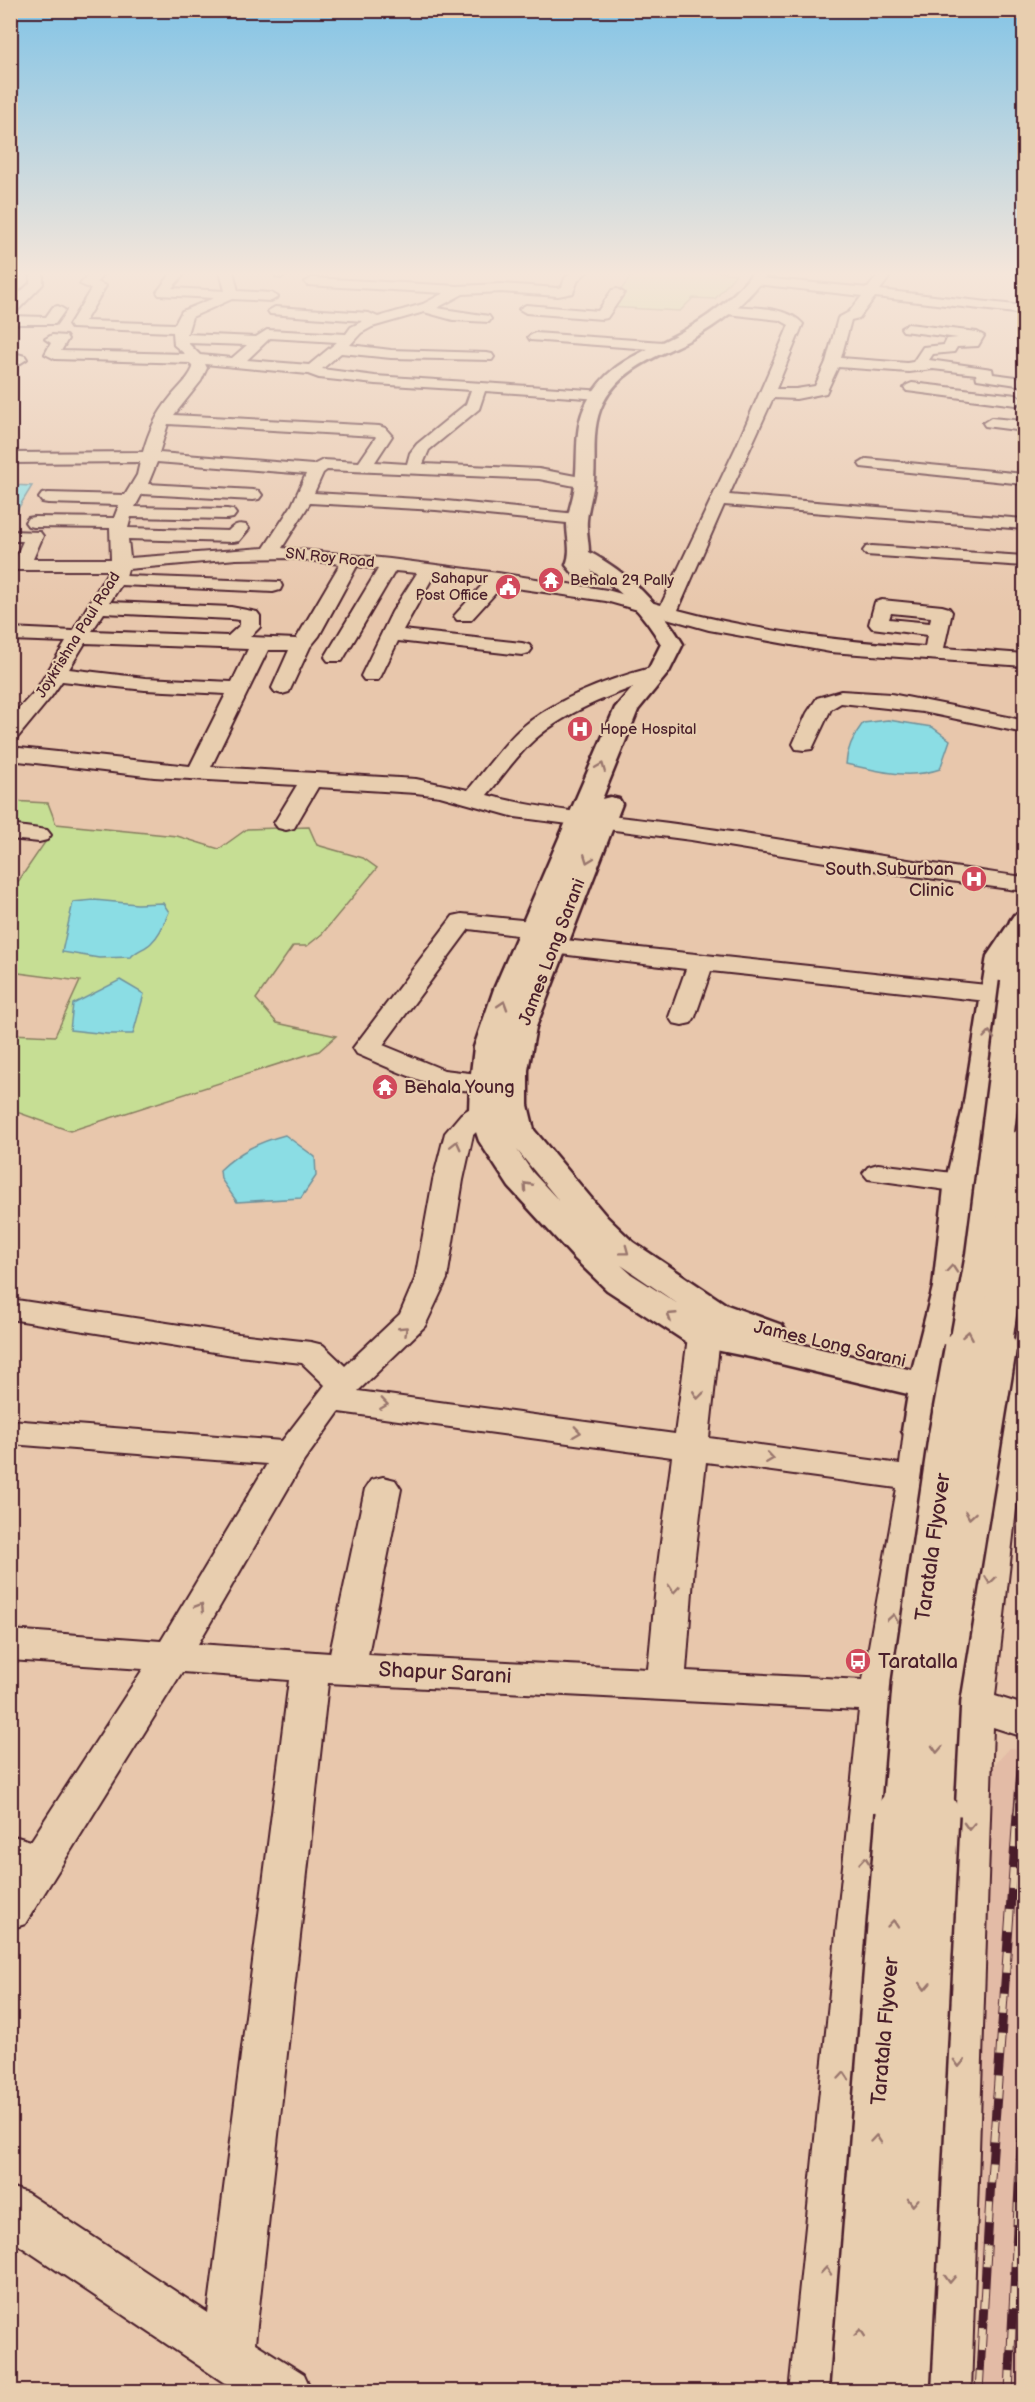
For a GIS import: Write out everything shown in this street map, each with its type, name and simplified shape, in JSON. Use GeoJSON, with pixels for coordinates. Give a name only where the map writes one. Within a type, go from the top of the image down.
{"type":"FeatureCollection","features":[{"type":"Feature","properties":{"kind":"main road"},"geometry":{"type":"LineString","coordinates":[[607,596],[576,565],[580,556],[579,501],[585,483],[584,438],[588,419],[600,394],[608,383]]}},
{"type":"Feature","properties":{"kind":"main road"},"geometry":{"type":"LineString","coordinates":[[580,556],[598,564],[657,610],[672,644],[652,680],[627,708],[590,797],[591,819],[545,903],[537,940],[489,1047],[485,1096],[495,1141],[521,1180],[582,1228],[619,1282],[760,1347],[926,1398],[1015,1416]]}},
{"type":"Feature","properties":{"kind":"main road"},"geometry":{"type":"LineString","coordinates":[[926,1398],[950,1287],[961,1184],[1006,988],[1001,956],[1024,922]]}},
{"type":"Feature","properties":{"kind":"main road","name":"James Long Sarani"},"geometry":{"type":"LineString","coordinates":[[537,940],[513,1070],[512,1106],[519,1132],[582,1228]]}},
{"type":"Feature","properties":{"kind":"main road","name":"Taratala Flyover"},"geometry":{"type":"LineString","coordinates":[[856,2391],[913,1681],[949,1436],[982,1255],[1006,988]]}},
{"type":"Feature","properties":{"kind":"main road","name":"Taratala Flyover"},"geometry":{"type":"LineString","coordinates":[[904,2391],[939,1698],[986,1417],[1024,1145]]}},
{"type":"Feature","properties":{"kind":"main road"},"geometry":{"type":"LineString","coordinates":[[1015,1416],[1024,1322]]}},
{"type":"Feature","properties":{"kind":"main road"},"geometry":{"type":"LineString","coordinates":[[926,1398],[1015,1416]]}},
{"type":"Feature","properties":{"kind":"street"},"geometry":{"type":"LineString","coordinates":[[192,383],[174,403],[158,427],[150,457],[130,505],[117,572],[273,586]]}},
{"type":"Feature","properties":{"kind":"street"},"geometry":{"type":"LineString","coordinates":[[434,383],[600,394]]}},
{"type":"Feature","properties":{"kind":"street"},"geometry":{"type":"LineString","coordinates":[[414,468],[418,453],[423,447],[474,406],[474,383]]}},
{"type":"Feature","properties":{"kind":"street"},"geometry":{"type":"LineString","coordinates":[[657,610],[718,499],[745,445],[771,383]]}},
{"type":"Feature","properties":{"kind":"street"},"geometry":{"type":"LineString","coordinates":[[767,393],[796,394],[821,390],[824,383]]}},
{"type":"Feature","properties":{"kind":"street"},"geometry":{"type":"LineString","coordinates":[[944,383],[1024,393]]}},
{"type":"Feature","properties":{"kind":"street"},"geometry":{"type":"LineString","coordinates":[[912,388],[1024,401]]}},
{"type":"Feature","properties":{"kind":"street"},"geometry":{"type":"LineString","coordinates":[[174,403],[195,403]]}},
{"type":"Feature","properties":{"kind":"street"},"geometry":{"type":"LineString","coordinates":[[164,419],[375,430],[384,435],[364,466]]}},
{"type":"Feature","properties":{"kind":"street"},"geometry":{"type":"LineString","coordinates":[[991,423],[1024,426]]}},
{"type":"Feature","properties":{"kind":"street"},"geometry":{"type":"LineString","coordinates":[[245,465],[250,443],[261,424]]}},
{"type":"Feature","properties":{"kind":"street"},"geometry":{"type":"LineString","coordinates":[[270,552],[304,498],[307,456],[315,426]]}},
{"type":"Feature","properties":{"kind":"street"},"geometry":{"type":"LineString","coordinates":[[57,457],[59,440]]}},
{"type":"Feature","properties":{"kind":"street"},"geometry":{"type":"LineString","coordinates":[[493,472],[498,453]]}},
{"type":"Feature","properties":{"kind":"street"},"geometry":{"type":"LineString","coordinates":[[10,458],[150,457],[245,465],[307,456],[319,466],[539,474],[585,483]]}},
{"type":"Feature","properties":{"kind":"street"},"geometry":{"type":"LineString","coordinates":[[974,459],[1024,463]]}},
{"type":"Feature","properties":{"kind":"street"},"geometry":{"type":"LineString","coordinates":[[867,464],[1024,479]]}},
{"type":"Feature","properties":{"kind":"street"},"geometry":{"type":"LineString","coordinates":[[124,475],[130,505]]}},
{"type":"Feature","properties":{"kind":"street"},"geometry":{"type":"LineString","coordinates":[[34,522],[130,505],[253,495]]}},
{"type":"Feature","properties":{"kind":"street"},"geometry":{"type":"LineString","coordinates":[[48,498],[227,514]]}},
{"type":"Feature","properties":{"kind":"street"},"geometry":{"type":"LineString","coordinates":[[304,498],[414,503],[578,519]]}},
{"type":"Feature","properties":{"kind":"street"},"geometry":{"type":"LineString","coordinates":[[718,499],[1024,524]]}},
{"type":"Feature","properties":{"kind":"street"},"geometry":{"type":"LineString","coordinates":[[130,505],[233,537],[240,529]]}},
{"type":"Feature","properties":{"kind":"street"},"geometry":{"type":"LineString","coordinates":[[10,536],[34,536],[17,561]]}},
{"type":"Feature","properties":{"kind":"street"},"geometry":{"type":"LineString","coordinates":[[872,551],[1024,561]]}},
{"type":"Feature","properties":{"kind":"street","name":"SN Roy Road"},"geometry":{"type":"LineString","coordinates":[[17,561],[117,572],[270,552],[429,569],[607,596],[782,639],[854,648],[1024,660]]}},
{"type":"Feature","properties":{"kind":"street"},"geometry":{"type":"LineString","coordinates":[[282,688],[301,645],[309,636],[351,560]]}},
{"type":"Feature","properties":{"kind":"street"},"geometry":{"type":"LineString","coordinates":[[335,657],[390,564]]}},
{"type":"Feature","properties":{"kind":"street"},"geometry":{"type":"LineString","coordinates":[[370,676],[391,634],[429,569]]}},
{"type":"Feature","properties":{"kind":"street","name":"Joykrishna Paul Road"},"geometry":{"type":"LineString","coordinates":[[10,732],[44,693],[98,607],[117,572]]}},
{"type":"Feature","properties":{"kind":"street"},"geometry":{"type":"LineString","coordinates":[[464,616],[498,579]]}},
{"type":"Feature","properties":{"kind":"street"},"geometry":{"type":"LineString","coordinates":[[98,607],[231,613],[250,616],[252,621],[250,627],[233,642]]}},
{"type":"Feature","properties":{"kind":"street"},"geometry":{"type":"LineString","coordinates":[[940,654],[956,609]]}},
{"type":"Feature","properties":{"kind":"street"},"geometry":{"type":"LineString","coordinates":[[938,630],[940,654]]}},
{"type":"Feature","properties":{"kind":"street"},"geometry":{"type":"LineString","coordinates":[[10,634],[301,645]]}},
{"type":"Feature","properties":{"kind":"street"},"geometry":{"type":"LineString","coordinates":[[391,634],[522,649]]}},
{"type":"Feature","properties":{"kind":"street"},"geometry":{"type":"LineString","coordinates":[[197,773],[261,643]]}},
{"type":"Feature","properties":{"kind":"street"},"geometry":{"type":"LineString","coordinates":[[56,674],[145,684],[237,688]]}},
{"type":"Feature","properties":{"kind":"street"},"geometry":{"type":"LineString","coordinates":[[472,799],[513,748],[543,722],[604,690],[652,680]]}},
{"type":"Feature","properties":{"kind":"street"},"geometry":{"type":"LineString","coordinates":[[804,744],[824,704],[835,697],[912,704],[987,716],[1024,727]]}},
{"type":"Feature","properties":{"kind":"street"},"geometry":{"type":"LineString","coordinates":[[10,753],[100,765],[197,773],[416,786],[514,810],[591,819],[898,867],[1024,884]]}},
{"type":"Feature","properties":{"kind":"street"},"geometry":{"type":"LineString","coordinates":[[286,823],[311,780]]}},
{"type":"Feature","properties":{"kind":"street"},"geometry":{"type":"LineString","coordinates":[[10,832],[39,834]]}},
{"type":"Feature","properties":{"kind":"street"},"geometry":{"type":"LineString","coordinates":[[10,1911],[26,1858],[171,1657],[291,1454],[338,1392],[414,1319],[431,1279],[448,1180],[459,1132],[471,1120],[485,1096],[367,1048],[462,921],[537,940],[701,962],[1006,988]]}},
{"type":"Feature","properties":{"kind":"street"},"geometry":{"type":"LineString","coordinates":[[682,1017],[701,962]]}},
{"type":"Feature","properties":{"kind":"street"},"geometry":{"type":"LineString","coordinates":[[878,1173],[961,1184]]}},
{"type":"Feature","properties":{"kind":"street"},"geometry":{"type":"LineString","coordinates":[[10,1309],[239,1345],[311,1353],[338,1392],[692,1448],[916,1478]]}},
{"type":"Feature","properties":{"kind":"street"},"geometry":{"type":"LineString","coordinates":[[666,1684],[676,1565],[709,1325]]}},
{"type":"Feature","properties":{"kind":"street"},"geometry":{"type":"LineString","coordinates":[[815,2391],[880,1696],[916,1478],[926,1398]]}},
{"type":"Feature","properties":{"kind":"street"},"geometry":{"type":"LineString","coordinates":[[945,2391],[974,1705],[1015,1416]]}},
{"type":"Feature","properties":{"kind":"street"},"geometry":{"type":"LineString","coordinates":[[10,1432],[291,1454]]}},
{"type":"Feature","properties":{"kind":"street"},"geometry":{"type":"LineString","coordinates":[[228,2356],[328,1668],[382,1489]]}},
{"type":"Feature","properties":{"kind":"street","name":"Shapur Sarani"},"geometry":{"type":"LineString","coordinates":[[10,1646],[328,1668],[880,1696],[974,1705],[1024,1721]]}},
{"type":"Feature","properties":{"kind":"street"},"geometry":{"type":"LineString","coordinates":[[10,2210],[228,2356],[286,2391]]}},
{"type":"Feature","properties":{"kind":"shaded area"},"geometry":{"type":"Polygon","coordinates":[[[1010,1748],[1024,1749],[1024,2391],[979,2392],[983,1777],[1010,1748]]]}},
{"type":"Feature","properties":{"kind":"green space"},"geometry":{"type":"Polygon","coordinates":[[[10,801],[48,803],[56,824],[177,836],[219,849],[247,829],[309,827],[317,845],[363,858],[377,868],[322,934],[307,946],[293,946],[256,999],[277,1023],[336,1036],[319,1051],[70,1131],[11,1110],[11,1034],[55,1036],[80,981],[11,972],[11,892],[50,835],[11,832],[10,801]]]}},
{"type":"Feature","properties":{"kind":"water"},"geometry":{"type":"Polygon","coordinates":[[[10,485],[32,486],[11,520],[10,485]]]}},
{"type":"Feature","properties":{"kind":"water"},"geometry":{"type":"Polygon","coordinates":[[[888,720],[932,727],[950,740],[940,769],[905,774],[881,772],[846,764],[851,742],[863,723],[888,720]]]}},
{"type":"Feature","properties":{"kind":"water"},"geometry":{"type":"Polygon","coordinates":[[[94,900],[137,904],[163,903],[169,912],[162,929],[154,940],[131,957],[99,958],[62,952],[73,902],[94,900]]]}},
{"type":"Feature","properties":{"kind":"water"},"geometry":{"type":"Polygon","coordinates":[[[120,980],[144,994],[133,1034],[70,1030],[73,1004],[120,980]]]}},
{"type":"Feature","properties":{"kind":"water"},"geometry":{"type":"Polygon","coordinates":[[[285,1135],[315,1157],[316,1176],[301,1198],[237,1202],[221,1179],[220,1170],[250,1148],[285,1135]]]}},
{"type":"Feature","properties":{"kind":"railway"},"geometry":{"type":"LineString","coordinates":[[1017,1815],[1024,1724]]}},
{"type":"Feature","properties":{"kind":"railway"},"geometry":{"type":"LineString","coordinates":[[979,2392],[991,2179],[1017,1814]]}},
{"type":"Feature","properties":{"kind":"railway"},"geometry":{"type":"LineString","coordinates":[[1009,2392],[1024,2083]]}},
{"type":"Feature","properties":{"kind":"place","name":"Behala 29 Pally"},"geometry":{"type":"Point","coordinates":[551,580]}},
{"type":"Feature","properties":{"kind":"place","name":"Sahapur Post Office"},"geometry":{"type":"Point","coordinates":[508,587]}},
{"type":"Feature","properties":{"kind":"place","name":"Hope Hospital"},"geometry":{"type":"Point","coordinates":[580,729]}},
{"type":"Feature","properties":{"kind":"place","name":"South Suburban Clinic"},"geometry":{"type":"Point","coordinates":[974,879]}},
{"type":"Feature","properties":{"kind":"place","name":"Behala Young"},"geometry":{"type":"Point","coordinates":[385,1087]}},
{"type":"Feature","properties":{"kind":"place","name":"Taratalla"},"geometry":{"type":"Point","coordinates":[858,1661]}}]}
